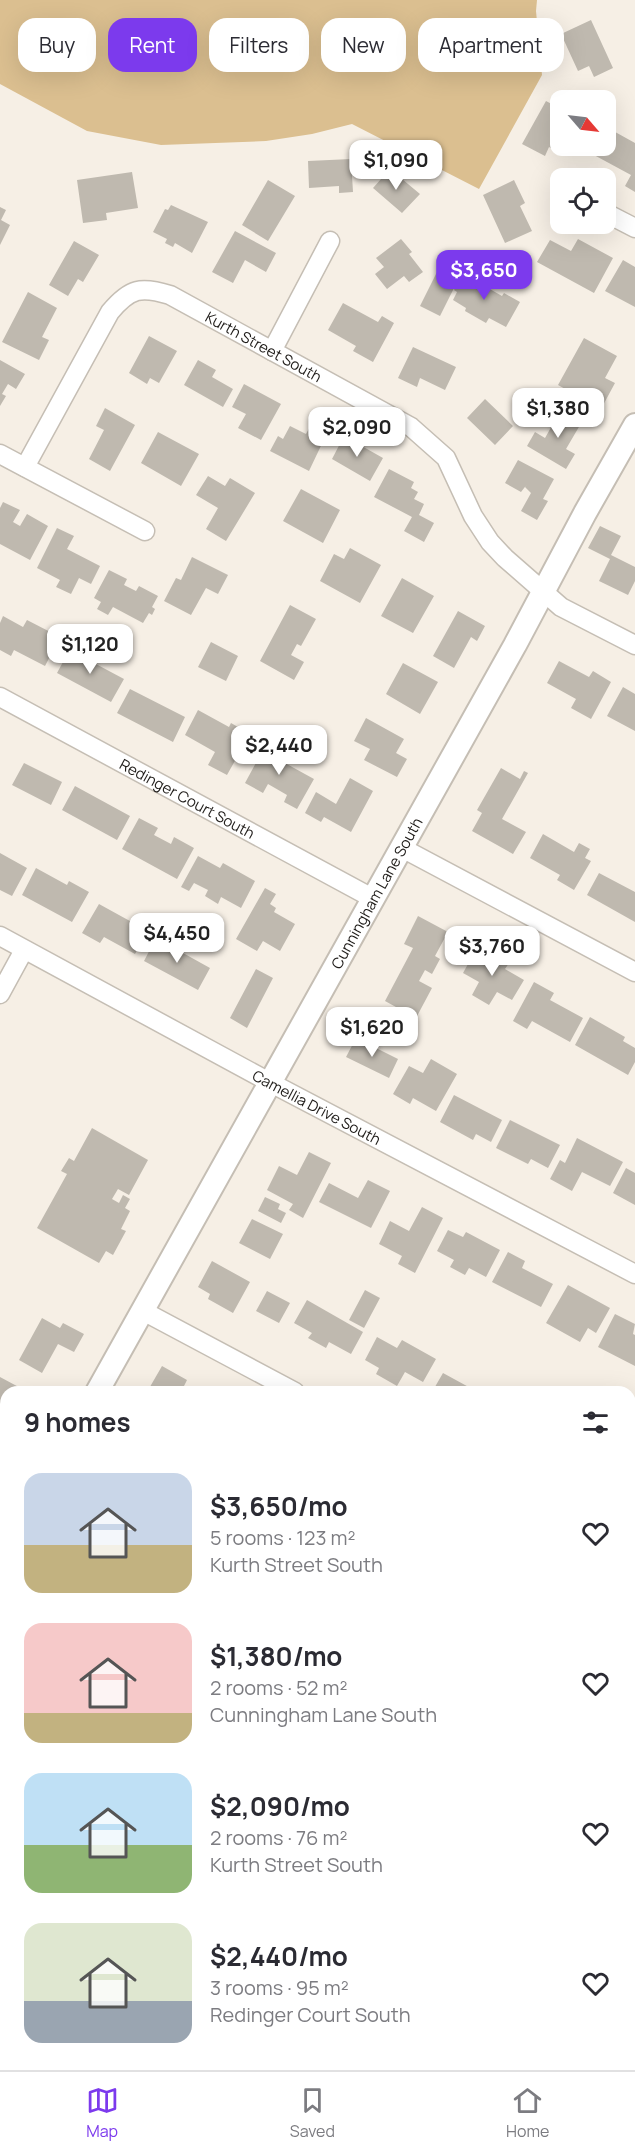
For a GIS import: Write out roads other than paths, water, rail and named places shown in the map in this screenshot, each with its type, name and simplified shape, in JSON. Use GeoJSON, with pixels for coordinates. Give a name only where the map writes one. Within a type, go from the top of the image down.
{"type":"FeatureCollection","features":[{"type":"Feature","properties":{"kind":"street"},"geometry":{"type":"LineString","coordinates":[[616,218],[635,228]]}},
{"type":"Feature","properties":{"kind":"street"},"geometry":{"type":"LineString","coordinates":[[272,351],[330,241]]}},
{"type":"Feature","properties":{"kind":"street","name":"Kurth Street South"},"geometry":{"type":"LineString","coordinates":[[25,467],[110,312],[120,299],[131,292],[152,290],[170,296],[411,427],[446,458],[473,516],[490,542],[561,607],[635,645]]}},
{"type":"Feature","properties":{"kind":"street","name":"Cunningham Lane South"},"geometry":{"type":"LineString","coordinates":[[101,1386],[374,899],[635,425]]}},
{"type":"Feature","properties":{"kind":"street"},"geometry":{"type":"LineString","coordinates":[[0,454],[145,531]]}},
{"type":"Feature","properties":{"kind":"street","name":"Redinger Court South"},"geometry":{"type":"LineString","coordinates":[[0,697],[374,899]]}},
{"type":"Feature","properties":{"kind":"street"},"geometry":{"type":"LineString","coordinates":[[402,848],[635,972]]}},
{"type":"Feature","properties":{"kind":"street","name":"Camellia Drive South"},"geometry":{"type":"LineString","coordinates":[[0,936],[271,1083],[635,1274]]}},
{"type":"Feature","properties":{"kind":"street"},"geometry":{"type":"LineString","coordinates":[[0,994],[24,950]]}},
{"type":"Feature","properties":{"kind":"street"},"geometry":{"type":"LineString","coordinates":[[143,1311],[284,1386]]}}]}
